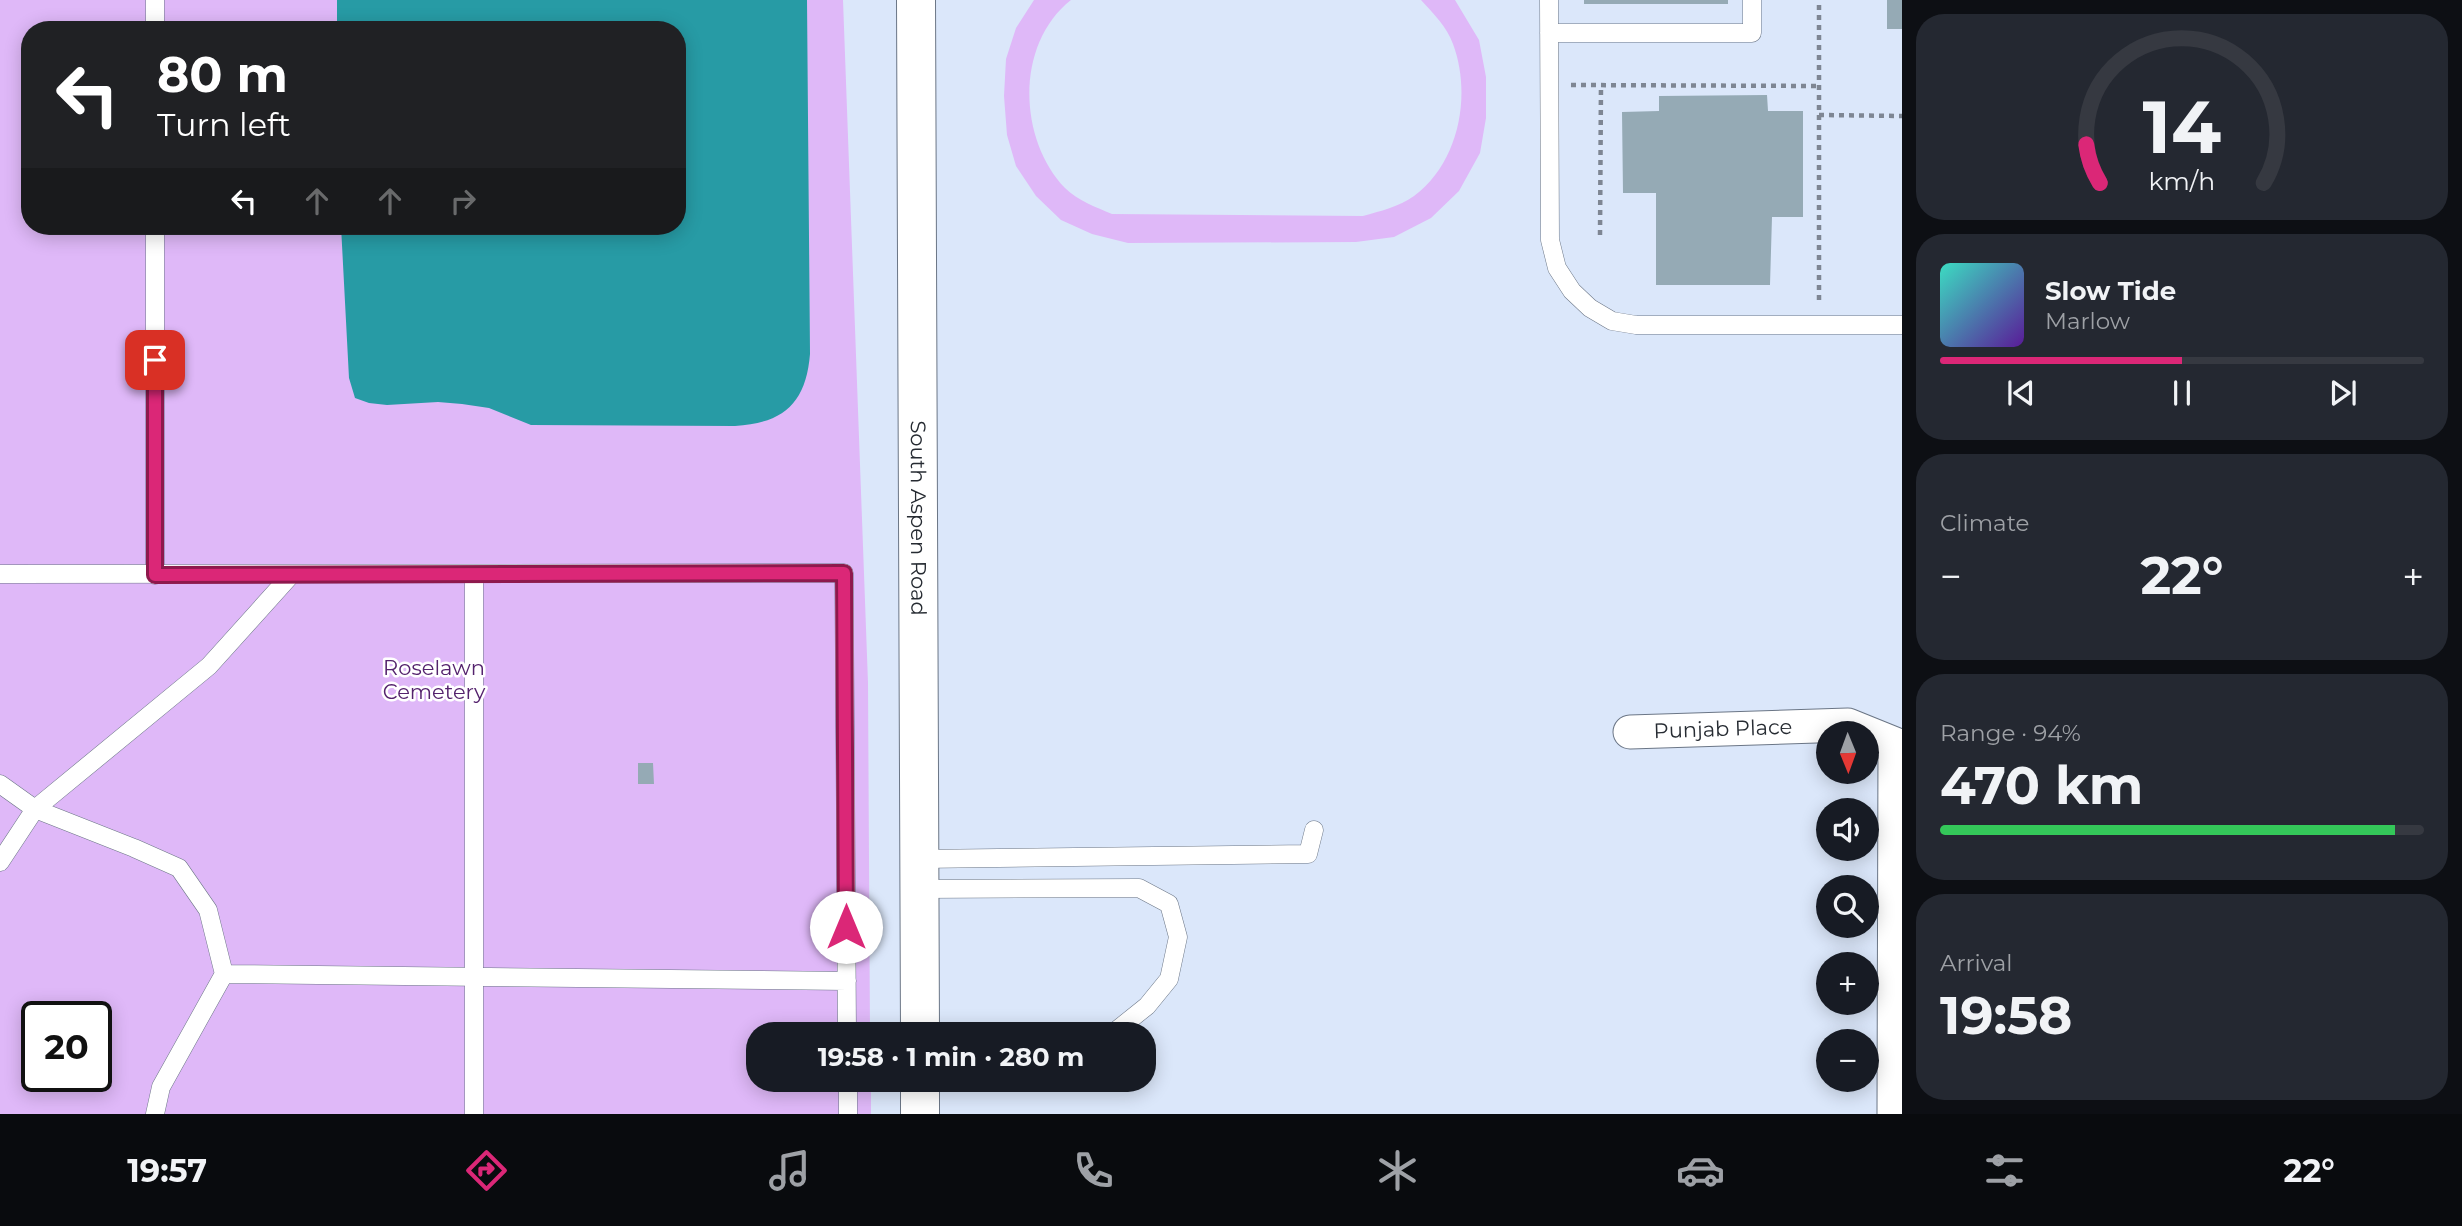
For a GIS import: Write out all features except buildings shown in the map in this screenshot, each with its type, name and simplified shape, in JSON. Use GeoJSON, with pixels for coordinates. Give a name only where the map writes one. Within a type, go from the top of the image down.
{"type":"FeatureCollection","features":[{"type":"Feature","properties":{"kind":"street","name":"South Aspen Road"},"geometry":{"type":"LineString","coordinates":[[916,0],[920,1022]]}},
{"type":"Feature","properties":{"kind":"street","name":"Punjab Place"},"geometry":{"type":"LineString","coordinates":[[1630,732],[1848,725],[1895,744],[1894,1114]]}},
{"type":"Feature","properties":{"kind":"street"},"geometry":{"type":"LineString","coordinates":[[920,1092],[920,1114]]}},
{"type":"Feature","properties":{"kind":"lane"},"geometry":{"type":"LineString","coordinates":[[155,0],[155,21]]}},
{"type":"Feature","properties":{"kind":"lane"},"geometry":{"type":"LineString","coordinates":[[1549,0],[1550,240],[1557,268],[1572,291],[1590,308],[1612,321],[1636,325],[1902,325]]}},
{"type":"Feature","properties":{"kind":"lane"},"geometry":{"type":"LineString","coordinates":[[1549,33],[1752,33],[1752,0]]}},
{"type":"Feature","properties":{"kind":"lane"},"geometry":{"type":"LineString","coordinates":[[155,235],[155,575]]}},
{"type":"Feature","properties":{"kind":"lane"},"geometry":{"type":"LineString","coordinates":[[0,574],[844,573],[847,1022]]}},
{"type":"Feature","properties":{"kind":"lane"},"geometry":{"type":"LineString","coordinates":[[0,862],[35,809],[209,666],[292,575]]}},
{"type":"Feature","properties":{"kind":"lane"},"geometry":{"type":"LineString","coordinates":[[474,575],[474,1114]]}},
{"type":"Feature","properties":{"kind":"lane"},"geometry":{"type":"LineString","coordinates":[[0,784],[35,809],[178,868],[208,910],[224,974],[161,1087],[155,1114]]}},
{"type":"Feature","properties":{"kind":"lane"},"geometry":{"type":"LineString","coordinates":[[919,874],[1308,854],[1314,830]]}},
{"type":"Feature","properties":{"kind":"lane"},"geometry":{"type":"LineString","coordinates":[[919,874],[1139,888],[1169,904],[1178,937],[1169,979],[1147,1006],[1127,1022]]}},
{"type":"Feature","properties":{"kind":"lane"},"geometry":{"type":"LineString","coordinates":[[224,974],[847,981]]}},
{"type":"Feature","properties":{"kind":"lane"},"geometry":{"type":"LineString","coordinates":[[848,1092],[848,1114]]}},
{"type":"Feature","properties":{"kind":"path"},"geometry":{"type":"LineString","coordinates":[[1819,0],[1819,325]]}},
{"type":"Feature","properties":{"kind":"path"},"geometry":{"type":"LineString","coordinates":[[1549,85],[1819,86]]}},
{"type":"Feature","properties":{"kind":"path"},"geometry":{"type":"LineString","coordinates":[[1600,235],[1601,85]]}},
{"type":"Feature","properties":{"kind":"path"},"geometry":{"type":"LineString","coordinates":[[1819,116],[1902,116]]}},
{"type":"Feature","properties":{"kind":"green space","name":"Roselawn Cemetery"},"geometry":{"type":"Polygon","coordinates":[[[0,0],[843,0],[868,683],[870,1022],[746,1022],[746,1092],[871,1092],[871,1114],[0,1114],[0,0]]]}},
{"type":"Feature","properties":{"kind":"green space"},"geometry":{"type":"Polygon","coordinates":[[[1034,0],[1071,0],[1053,19],[1040,41],[1032,66],[1029,92],[1031,119],[1038,144],[1049,168],[1070,193],[1112,214],[1363,216],[1396,206],[1414,196],[1442,166],[1458,127],[1461,106],[1459,64],[1453,44],[1435,15],[1421,0],[1455,0],[1479,40],[1486,77],[1486,118],[1480,153],[1459,191],[1431,218],[1394,237],[1356,242],[1128,243],[1092,234],[1061,220],[1036,196],[1016,166],[1007,135],[1004,96],[1006,59],[1016,28],[1034,0]]]}},
{"type":"Feature","properties":{"kind":"water"},"geometry":{"type":"Polygon","coordinates":[[[337,0],[807,0],[810,354],[808,371],[797,398],[779,415],[752,424],[735,426],[531,425],[489,408],[438,402],[387,405],[355,398],[349,378],[341,235],[686,235],[686,21],[337,21],[337,0]]]}},
{"type":"Feature","properties":{"kind":"route"},"geometry":{"type":"LineString","coordinates":[[155,360],[155,575],[844,573],[846,927]]}}]}
